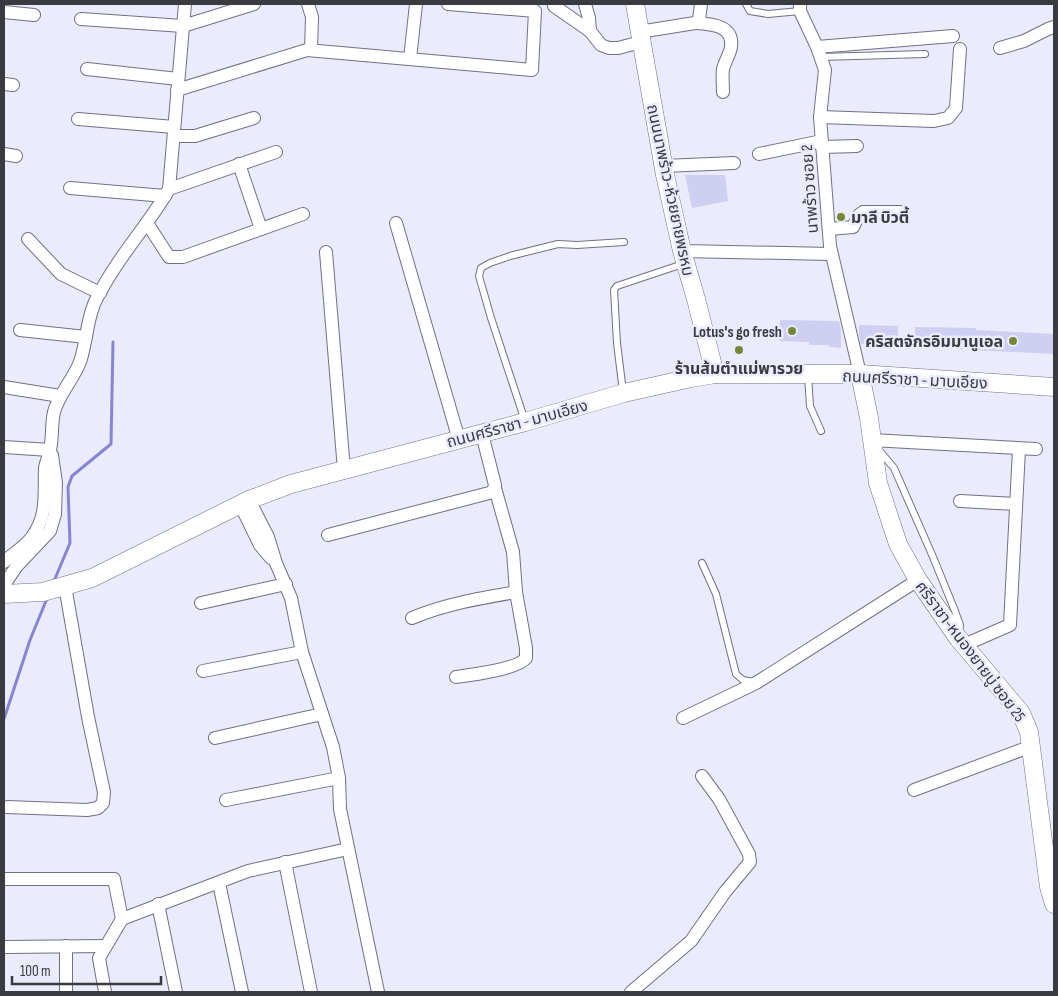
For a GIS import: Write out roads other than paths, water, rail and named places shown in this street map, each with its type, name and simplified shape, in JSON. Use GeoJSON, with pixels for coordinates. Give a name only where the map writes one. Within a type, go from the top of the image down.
{"type":"FeatureCollection","features":[{"type":"Feature","properties":{"kind":"main road","name":"ถนนนาพร้าว-ห้วยยายพรหม"},"geometry":{"type":"LineString","coordinates":[[635,4],[664,166],[684,257],[715,374]]}},
{"type":"Feature","properties":{"kind":"main road","name":"ถนนศรีราชา - มาบเอียง"},"geometry":{"type":"LineString","coordinates":[[4,594],[44,592],[92,578],[245,502],[291,484],[482,434],[624,393],[691,378],[715,374],[860,374],[1054,387]]}},
{"type":"Feature","properties":{"kind":"main road","name":"ศรีราชา-หนองยายบู่ ซอย 25"},"geometry":{"type":"LineString","coordinates":[[860,374],[878,483],[898,544],[918,580],[961,642],[1021,713],[1029,732],[1049,887],[1054,904]]}},
{"type":"Feature","properties":{"kind":"street"},"geometry":{"type":"LineString","coordinates":[[4,585],[16,567],[50,530],[55,514],[56,483],[50,450],[51,424],[60,396],[73,379],[81,358],[93,306],[114,266],[167,193],[185,4]]}},
{"type":"Feature","properties":{"kind":"street"},"geometry":{"type":"LineString","coordinates":[[81,19],[183,26],[254,4]]}},
{"type":"Feature","properties":{"kind":"street"},"geometry":{"type":"LineString","coordinates":[[308,4],[312,17],[311,50]]}},
{"type":"Feature","properties":{"kind":"street"},"geometry":{"type":"LineString","coordinates":[[410,59],[416,4]]}},
{"type":"Feature","properties":{"kind":"street"},"geometry":{"type":"LineString","coordinates":[[87,69],[178,84],[311,50],[532,70],[535,11],[448,4]]}},
{"type":"Feature","properties":{"kind":"street"},"geometry":{"type":"LineString","coordinates":[[585,4],[590,31]]}},
{"type":"Feature","properties":{"kind":"street"},"geometry":{"type":"LineString","coordinates":[[554,6],[590,31],[601,45],[609,48],[618,48],[640,37],[695,23],[700,20],[701,4]]}},
{"type":"Feature","properties":{"kind":"street","name":"นาพร้าว ซอย 2"},"geometry":{"type":"LineString","coordinates":[[800,7],[819,52],[824,70],[820,117],[831,254],[860,374]]}},
{"type":"Feature","properties":{"kind":"street"},"geometry":{"type":"LineString","coordinates":[[4,12],[34,16]]}},
{"type":"Feature","properties":{"kind":"street"},"geometry":{"type":"LineString","coordinates":[[695,23],[722,28],[728,31],[731,38],[731,47],[723,69],[723,92]]}},
{"type":"Feature","properties":{"kind":"street"},"geometry":{"type":"LineString","coordinates":[[1000,48],[1024,41],[1054,27]]}},
{"type":"Feature","properties":{"kind":"street"},"geometry":{"type":"LineString","coordinates":[[819,52],[953,36]]}},
{"type":"Feature","properties":{"kind":"street"},"geometry":{"type":"LineString","coordinates":[[820,117],[934,122],[948,118],[956,108],[960,49]]}},
{"type":"Feature","properties":{"kind":"street"},"geometry":{"type":"LineString","coordinates":[[78,120],[174,131],[194,136],[254,118]]}},
{"type":"Feature","properties":{"kind":"street"},"geometry":{"type":"LineString","coordinates":[[758,154],[822,144],[857,146]]}},
{"type":"Feature","properties":{"kind":"street"},"geometry":{"type":"LineString","coordinates":[[70,188],[167,193],[239,164],[276,152]]}},
{"type":"Feature","properties":{"kind":"street"},"geometry":{"type":"LineString","coordinates":[[664,166],[734,162]]}},
{"type":"Feature","properties":{"kind":"street"},"geometry":{"type":"LineString","coordinates":[[239,164],[261,229]]}},
{"type":"Feature","properties":{"kind":"street"},"geometry":{"type":"LineString","coordinates":[[829,229],[852,227],[862,212],[900,212]]}},
{"type":"Feature","properties":{"kind":"street"},"geometry":{"type":"LineString","coordinates":[[147,223],[169,257],[183,257],[303,214]]}},
{"type":"Feature","properties":{"kind":"street"},"geometry":{"type":"LineString","coordinates":[[396,224],[459,440]]}},
{"type":"Feature","properties":{"kind":"street"},"geometry":{"type":"LineString","coordinates":[[28,239],[61,274],[100,293]]}},
{"type":"Feature","properties":{"kind":"street"},"geometry":{"type":"LineString","coordinates":[[326,252],[344,470]]}},
{"type":"Feature","properties":{"kind":"street"},"geometry":{"type":"LineString","coordinates":[[684,257],[831,254]]}},
{"type":"Feature","properties":{"kind":"street"},"geometry":{"type":"LineString","coordinates":[[20,330],[86,336]]}},
{"type":"Feature","properties":{"kind":"street"},"geometry":{"type":"LineString","coordinates":[[4,387],[60,396]]}},
{"type":"Feature","properties":{"kind":"street"},"geometry":{"type":"LineString","coordinates":[[456,677],[490,672],[520,664],[525,660],[526,648],[516,592],[512,552],[482,434]]}},
{"type":"Feature","properties":{"kind":"street"},"geometry":{"type":"LineString","coordinates":[[871,440],[1036,449]]}},
{"type":"Feature","properties":{"kind":"street"},"geometry":{"type":"LineString","coordinates":[[4,447],[50,450]]}},
{"type":"Feature","properties":{"kind":"street"},"geometry":{"type":"LineString","coordinates":[[961,642],[1010,625],[1019,449]]}},
{"type":"Feature","properties":{"kind":"street"},"geometry":{"type":"LineString","coordinates":[[4,562],[32,538],[41,523],[44,510],[45,466],[50,450]]}},
{"type":"Feature","properties":{"kind":"street"},"geometry":{"type":"LineString","coordinates":[[328,535],[492,492],[495,488]]}},
{"type":"Feature","properties":{"kind":"street"},"geometry":{"type":"LineString","coordinates":[[960,501],[1016,504]]}},
{"type":"Feature","properties":{"kind":"street"},"geometry":{"type":"LineString","coordinates":[[245,502],[260,545],[276,563],[286,584],[291,598],[302,652],[333,747],[339,778],[340,809],[378,992]]}},
{"type":"Feature","properties":{"kind":"street"},"geometry":{"type":"LineString","coordinates":[[682,718],[756,683],[918,580]]}},
{"type":"Feature","properties":{"kind":"street"},"geometry":{"type":"LineString","coordinates":[[201,603],[286,584]]}},
{"type":"Feature","properties":{"kind":"street"},"geometry":{"type":"LineString","coordinates":[[7,807],[88,810],[98,808],[103,803],[104,792],[88,717],[65,586]]}},
{"type":"Feature","properties":{"kind":"street"},"geometry":{"type":"LineString","coordinates":[[412,618],[430,611],[474,600],[516,592]]}},
{"type":"Feature","properties":{"kind":"street"},"geometry":{"type":"LineString","coordinates":[[203,671],[302,652]]}},
{"type":"Feature","properties":{"kind":"street"},"geometry":{"type":"LineString","coordinates":[[215,738],[322,714]]}},
{"type":"Feature","properties":{"kind":"street"},"geometry":{"type":"LineString","coordinates":[[914,790],[1032,746]]}},
{"type":"Feature","properties":{"kind":"street"},"geometry":{"type":"LineString","coordinates":[[631,992],[691,942],[725,892],[750,862],[749,854],[723,806],[702,776]]}},
{"type":"Feature","properties":{"kind":"street"},"geometry":{"type":"LineString","coordinates":[[226,800],[339,778]]}},
{"type":"Feature","properties":{"kind":"street"},"geometry":{"type":"LineString","coordinates":[[105,992],[99,958],[104,946],[122,919],[248,871],[348,849]]}},
{"type":"Feature","properties":{"kind":"street"},"geometry":{"type":"LineString","coordinates":[[286,862],[311,992]]}},
{"type":"Feature","properties":{"kind":"street"},"geometry":{"type":"LineString","coordinates":[[4,879],[114,879],[122,919]]}},
{"type":"Feature","properties":{"kind":"street"},"geometry":{"type":"LineString","coordinates":[[219,883],[242,992]]}},
{"type":"Feature","properties":{"kind":"street"},"geometry":{"type":"LineString","coordinates":[[158,904],[176,992]]}},
{"type":"Feature","properties":{"kind":"street"},"geometry":{"type":"LineString","coordinates":[[66,946],[66,992]]}},
{"type":"Feature","properties":{"kind":"street"},"geometry":{"type":"LineString","coordinates":[[4,947],[104,946]]}},
{"type":"Feature","properties":{"kind":"lane"},"geometry":{"type":"LineString","coordinates":[[746,4],[750,11],[768,14],[800,7]]}},
{"type":"Feature","properties":{"kind":"lane"},"geometry":{"type":"LineString","coordinates":[[819,52],[924,54]]}},
{"type":"Feature","properties":{"kind":"lane"},"geometry":{"type":"LineString","coordinates":[[525,422],[491,318],[479,276],[481,268],[510,256],[558,244],[577,245],[624,242]]}},
{"type":"Feature","properties":{"kind":"lane"},"geometry":{"type":"LineString","coordinates":[[624,393],[617,343],[614,290],[617,286],[684,257]]}},
{"type":"Feature","properties":{"kind":"lane"},"geometry":{"type":"LineString","coordinates":[[808,374],[810,406],[821,431]]}},
{"type":"Feature","properties":{"kind":"lane"},"geometry":{"type":"LineString","coordinates":[[871,440],[894,468],[955,611],[960,624],[961,642]]}},
{"type":"Feature","properties":{"kind":"lane"},"geometry":{"type":"LineString","coordinates":[[702,563],[716,594],[736,674],[743,680],[756,683]]}},
{"type":"Feature","properties":{"kind":"waterway"},"geometry":{"type":"LineString","coordinates":[[54,581],[70,543],[68,487],[72,476],[111,444],[113,342]]}},
{"type":"Feature","properties":{"kind":"waterway"},"geometry":{"type":"LineString","coordinates":[[4,719],[30,640],[48,596]]}},
{"type":"Feature","properties":{"kind":"place","name":"มาลี บิวตี้"},"geometry":{"type":"Point","coordinates":[841,217]}},
{"type":"Feature","properties":{"kind":"place","name":"Lotus's go fresh"},"geometry":{"type":"Point","coordinates":[792,331]}},
{"type":"Feature","properties":{"kind":"place","name":"คริสตจักรอิมมานูเอล"},"geometry":{"type":"Point","coordinates":[1013,341]}},
{"type":"Feature","properties":{"kind":"place","name":"ร้านส้มตำแม่พารวย"},"geometry":{"type":"Point","coordinates":[739,350]}}]}
